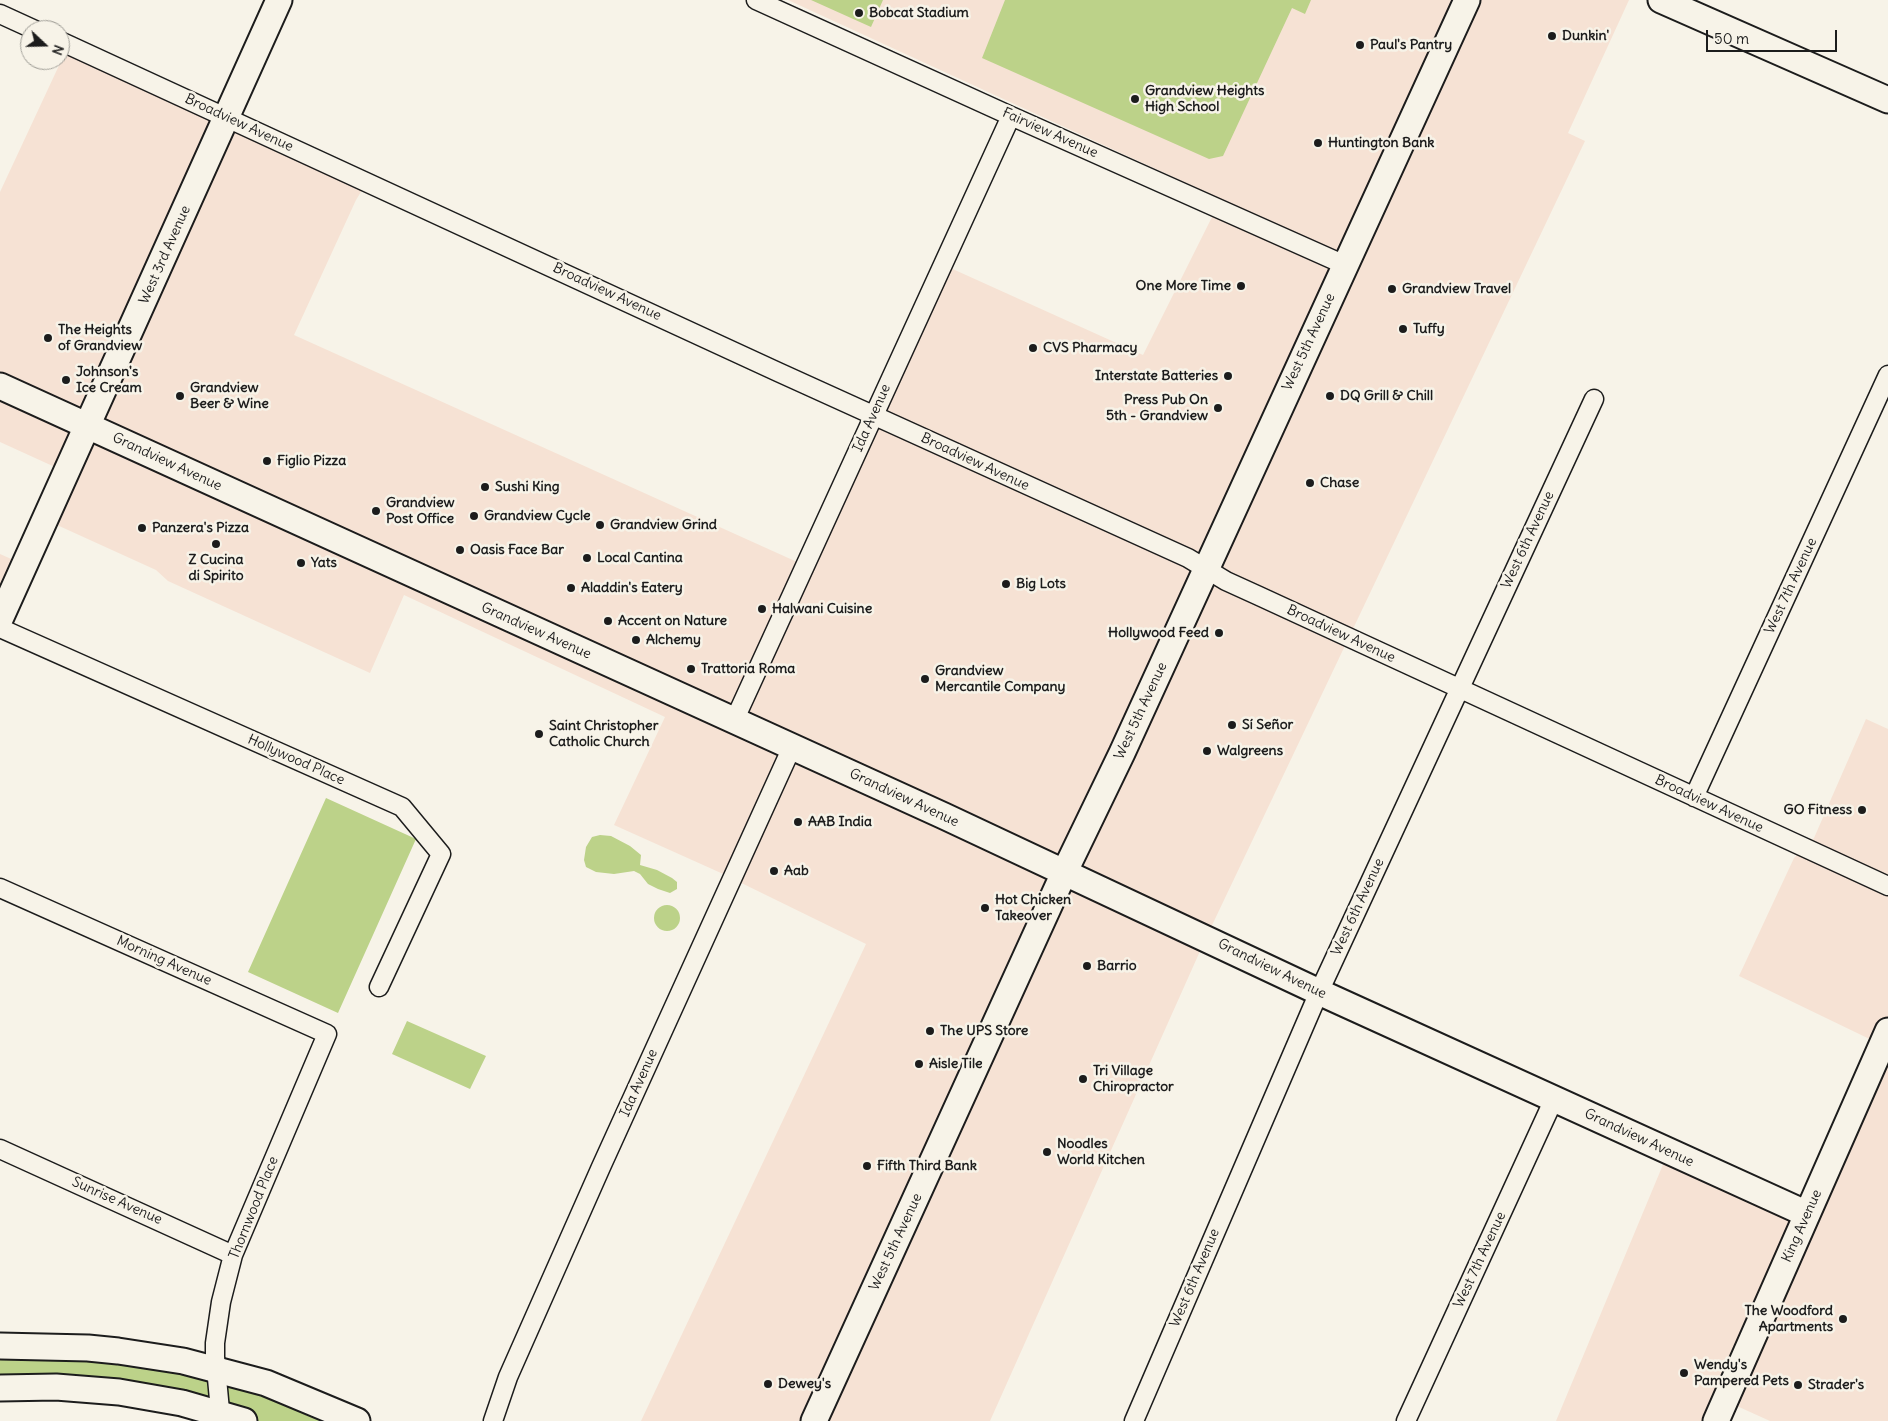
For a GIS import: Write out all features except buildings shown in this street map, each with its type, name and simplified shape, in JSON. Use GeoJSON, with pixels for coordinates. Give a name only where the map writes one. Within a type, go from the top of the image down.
{"type":"FeatureCollection","features":[{"type":"Feature","properties":{"kind":"main road","name":"West 3rd Avenue"},"geometry":{"type":"LineString","coordinates":[[0,619],[279,0]]}},
{"type":"Feature","properties":{"kind":"main road","name":"West 5th Avenue"},"geometry":{"type":"LineString","coordinates":[[814,1421],[1064,873],[1122,753],[1467,0]]}},
{"type":"Feature","properties":{"kind":"main road"},"geometry":{"type":"LineString","coordinates":[[1662,0],[1888,100]]}},
{"type":"Feature","properties":{"kind":"main road","name":"Grandview Avenue"},"geometry":{"type":"LineString","coordinates":[[0,386],[792,747],[1319,992],[1807,1214]]}},
{"type":"Feature","properties":{"kind":"main road","name":"King Avenue"},"geometry":{"type":"LineString","coordinates":[[1716,1421],[1888,1031]]}},
{"type":"Feature","properties":{"kind":"main road"},"geometry":{"type":"LineString","coordinates":[[0,1346],[54,1346],[118,1351],[175,1360],[266,1383],[357,1421]]}},
{"type":"Feature","properties":{"kind":"main road"},"geometry":{"type":"LineString","coordinates":[[0,1388],[56,1387],[119,1392],[174,1402],[229,1418]]}},
{"type":"Feature","properties":{"kind":"street","name":"Fairview Avenue"},"geometry":{"type":"LineString","coordinates":[[756,0],[1345,265]]}},
{"type":"Feature","properties":{"kind":"street"},"geometry":{"type":"LineString","coordinates":[[0,14],[20,23]]}},
{"type":"Feature","properties":{"kind":"street","name":"Broadview Avenue"},"geometry":{"type":"LineString","coordinates":[[70,46],[1188,558],[1244,589],[1888,886]]}},
{"type":"Feature","properties":{"kind":"street","name":"Ida Avenue"},"geometry":{"type":"LineString","coordinates":[[734,721],[1011,116]]}},
{"type":"Feature","properties":{"kind":"street","name":"West 7th Avenue"},"geometry":{"type":"LineString","coordinates":[[1694,797],[1888,375]]}},
{"type":"Feature","properties":{"kind":"street","name":"West 6th Avenue"},"geometry":{"type":"LineString","coordinates":[[1134,1421],[1319,992],[1594,398]]}},
{"type":"Feature","properties":{"kind":"street","name":"Hollywood Place"},"geometry":{"type":"LineString","coordinates":[[0,628],[402,807],[441,854],[379,987]]}},
{"type":"Feature","properties":{"kind":"street","name":"Ida Avenue"},"geometry":{"type":"LineString","coordinates":[[493,1421],[508,1377],[601,1167],[792,747]]}},
{"type":"Feature","properties":{"kind":"street","name":"Morning Avenue"},"geometry":{"type":"LineString","coordinates":[[0,888],[327,1034]]}},
{"type":"Feature","properties":{"kind":"street","name":"Thornwood Place"},"geometry":{"type":"LineString","coordinates":[[229,1418],[216,1369],[215,1343],[220,1310],[233,1254],[327,1034]]}},
{"type":"Feature","properties":{"kind":"street","name":"West 7th Avenue"},"geometry":{"type":"LineString","coordinates":[[1406,1421],[1554,1099]]}},
{"type":"Feature","properties":{"kind":"street","name":"Sunrise Avenue"},"geometry":{"type":"LineString","coordinates":[[0,1150],[233,1254]]}},
{"type":"Feature","properties":{"kind":"shaded area"},"geometry":{"type":"Polygon","coordinates":[[[788,0],[1629,0],[1568,133],[1585,141],[1205,940],[990,1421],[641,1421],[866,944],[721,873],[614,825],[665,717],[404,595],[370,673],[168,581],[156,570],[46,520],[68,473],[0,442],[0,192],[57,70],[70,70],[70,44],[367,182],[356,200],[294,335],[806,566],[946,266],[1143,355],[1221,199],[788,0]]]}},
{"type":"Feature","properties":{"kind":"shaded area"},"geometry":{"type":"Polygon","coordinates":[[[0,554],[27,566],[0,626],[0,554]]]}},
{"type":"Feature","properties":{"kind":"shaded area"},"geometry":{"type":"Polygon","coordinates":[[[1866,719],[1888,729],[1888,1421],[1770,1421],[1728,1402],[1719,1421],[1556,1421],[1667,1155],[1807,1216],[1884,1046],[1739,976],[1794,858],[1814,838],[1866,719]]]}},
{"type":"Feature","properties":{"kind":"green space","name":"Bobcat Stadium"},"geometry":{"type":"Polygon","coordinates":[[[811,0],[883,0],[871,27],[811,0]]]}},
{"type":"Feature","properties":{"kind":"green space","name":"Grandview Heights High School"},"geometry":{"type":"Polygon","coordinates":[[[1005,0],[1311,0],[1305,14],[1292,8],[1223,156],[1209,159],[982,58],[1005,0]]]}},
{"type":"Feature","properties":{"kind":"green space"},"geometry":{"type":"Polygon","coordinates":[[[326,798],[416,839],[338,1013],[248,972],[326,798]]]}},
{"type":"Feature","properties":{"kind":"green space"},"geometry":{"type":"Polygon","coordinates":[[[600,835],[611,836],[630,846],[641,855],[640,865],[657,870],[672,878],[677,882],[677,889],[670,893],[658,889],[648,884],[640,874],[634,871],[614,874],[596,872],[586,867],[584,860],[586,847],[592,837],[600,835]]]}},
{"type":"Feature","properties":{"kind":"green space"},"geometry":{"type":"Polygon","coordinates":[[[667,905],[676,909],[680,918],[676,927],[667,931],[658,927],[654,918],[658,909],[667,905]]]}},
{"type":"Feature","properties":{"kind":"green space"},"geometry":{"type":"Polygon","coordinates":[[[407,1021],[486,1056],[470,1089],[392,1054],[407,1021]]]}},
{"type":"Feature","properties":{"kind":"green space"},"geometry":{"type":"Polygon","coordinates":[[[0,1346],[118,1351],[357,1421],[244,1421],[0,1388],[0,1346]]]}},
{"type":"Feature","properties":{"kind":"place","name":"Bobcat Stadium"},"geometry":{"type":"Point","coordinates":[859,13]}},
{"type":"Feature","properties":{"kind":"place","name":"Dunkin'"},"geometry":{"type":"Point","coordinates":[1552,36]}},
{"type":"Feature","properties":{"kind":"place","name":"Paul's Pantry"},"geometry":{"type":"Point","coordinates":[1360,45]}},
{"type":"Feature","properties":{"kind":"place","name":"Grandview Heights High School"},"geometry":{"type":"Point","coordinates":[1135,99]}},
{"type":"Feature","properties":{"kind":"place","name":"Huntington Bank"},"geometry":{"type":"Point","coordinates":[1318,143]}},
{"type":"Feature","properties":{"kind":"place","name":"One More Time"},"geometry":{"type":"Point","coordinates":[1241,286]}},
{"type":"Feature","properties":{"kind":"place","name":"Grandview Travel"},"geometry":{"type":"Point","coordinates":[1392,289]}},
{"type":"Feature","properties":{"kind":"place","name":"Tuffy"},"geometry":{"type":"Point","coordinates":[1403,329]}},
{"type":"Feature","properties":{"kind":"place","name":"The Heights of Grandview"},"geometry":{"type":"Point","coordinates":[48,338]}},
{"type":"Feature","properties":{"kind":"place","name":"CVS Pharmacy"},"geometry":{"type":"Point","coordinates":[1033,348]}},
{"type":"Feature","properties":{"kind":"place","name":"Interstate Batteries"},"geometry":{"type":"Point","coordinates":[1228,376]}},
{"type":"Feature","properties":{"kind":"place","name":"Johnson's Ice Cream"},"geometry":{"type":"Point","coordinates":[66,380]}},
{"type":"Feature","properties":{"kind":"place","name":"Grandview Beer & Wine"},"geometry":{"type":"Point","coordinates":[180,396]}},
{"type":"Feature","properties":{"kind":"place","name":"DQ Grill & Chill"},"geometry":{"type":"Point","coordinates":[1330,396]}},
{"type":"Feature","properties":{"kind":"place","name":"Press Pub On 5th - Grandview"},"geometry":{"type":"Point","coordinates":[1218,408]}},
{"type":"Feature","properties":{"kind":"place","name":"Figlio Pizza"},"geometry":{"type":"Point","coordinates":[267,461]}},
{"type":"Feature","properties":{"kind":"place","name":"Chase"},"geometry":{"type":"Point","coordinates":[1310,483]}},
{"type":"Feature","properties":{"kind":"place","name":"Sushi King"},"geometry":{"type":"Point","coordinates":[485,487]}},
{"type":"Feature","properties":{"kind":"place","name":"Grandview Post Office"},"geometry":{"type":"Point","coordinates":[376,511]}},
{"type":"Feature","properties":{"kind":"place","name":"Grandview Cycle"},"geometry":{"type":"Point","coordinates":[474,516]}},
{"type":"Feature","properties":{"kind":"place","name":"Grandview Grind"},"geometry":{"type":"Point","coordinates":[600,525]}},
{"type":"Feature","properties":{"kind":"place","name":"Panzera's Pizza"},"geometry":{"type":"Point","coordinates":[142,528]}},
{"type":"Feature","properties":{"kind":"place","name":"Z Cucina di Spirito"},"geometry":{"type":"Point","coordinates":[216,544]}},
{"type":"Feature","properties":{"kind":"place","name":"Oasis Face Bar"},"geometry":{"type":"Point","coordinates":[460,550]}},
{"type":"Feature","properties":{"kind":"place","name":"Local Cantina"},"geometry":{"type":"Point","coordinates":[587,558]}},
{"type":"Feature","properties":{"kind":"place","name":"Yats"},"geometry":{"type":"Point","coordinates":[301,563]}},
{"type":"Feature","properties":{"kind":"place","name":"Big Lots"},"geometry":{"type":"Point","coordinates":[1006,584]}},
{"type":"Feature","properties":{"kind":"place","name":"Aladdin's Eatery"},"geometry":{"type":"Point","coordinates":[571,588]}},
{"type":"Feature","properties":{"kind":"place","name":"Halwani Cuisine"},"geometry":{"type":"Point","coordinates":[762,609]}},
{"type":"Feature","properties":{"kind":"place","name":"Accent on Nature"},"geometry":{"type":"Point","coordinates":[608,621]}},
{"type":"Feature","properties":{"kind":"place","name":"Hollywood Feed"},"geometry":{"type":"Point","coordinates":[1219,633]}},
{"type":"Feature","properties":{"kind":"place","name":"Alchemy"},"geometry":{"type":"Point","coordinates":[636,640]}},
{"type":"Feature","properties":{"kind":"place","name":"Trattoria Roma"},"geometry":{"type":"Point","coordinates":[691,669]}},
{"type":"Feature","properties":{"kind":"place","name":"Grandview Mercantile Company"},"geometry":{"type":"Point","coordinates":[925,679]}},
{"type":"Feature","properties":{"kind":"place","name":"Sí Señor"},"geometry":{"type":"Point","coordinates":[1232,725]}},
{"type":"Feature","properties":{"kind":"place","name":"Saint Christopher Catholic Church"},"geometry":{"type":"Point","coordinates":[539,734]}},
{"type":"Feature","properties":{"kind":"place","name":"Walgreens"},"geometry":{"type":"Point","coordinates":[1207,751]}},
{"type":"Feature","properties":{"kind":"place","name":"GO Fitness"},"geometry":{"type":"Point","coordinates":[1862,810]}},
{"type":"Feature","properties":{"kind":"place","name":"AAB India"},"geometry":{"type":"Point","coordinates":[798,822]}},
{"type":"Feature","properties":{"kind":"place","name":"Aab"},"geometry":{"type":"Point","coordinates":[774,871]}},
{"type":"Feature","properties":{"kind":"place","name":"Hot Chicken Takeover"},"geometry":{"type":"Point","coordinates":[985,908]}},
{"type":"Feature","properties":{"kind":"place","name":"Barrio"},"geometry":{"type":"Point","coordinates":[1087,966]}},
{"type":"Feature","properties":{"kind":"place","name":"The UPS Store"},"geometry":{"type":"Point","coordinates":[930,1031]}},
{"type":"Feature","properties":{"kind":"place","name":"Aisle Tile"},"geometry":{"type":"Point","coordinates":[919,1064]}},
{"type":"Feature","properties":{"kind":"place","name":"Tri Village Chiropractor"},"geometry":{"type":"Point","coordinates":[1083,1079]}},
{"type":"Feature","properties":{"kind":"place","name":"Noodles World Kitchen"},"geometry":{"type":"Point","coordinates":[1047,1152]}},
{"type":"Feature","properties":{"kind":"place","name":"Fifth Third Bank"},"geometry":{"type":"Point","coordinates":[867,1166]}},
{"type":"Feature","properties":{"kind":"place","name":"The Woodford Apartments"},"geometry":{"type":"Point","coordinates":[1843,1319]}},
{"type":"Feature","properties":{"kind":"place","name":"Wendy's Pampered Pets"},"geometry":{"type":"Point","coordinates":[1684,1373]}},
{"type":"Feature","properties":{"kind":"place","name":"Dewey's"},"geometry":{"type":"Point","coordinates":[768,1384]}},
{"type":"Feature","properties":{"kind":"place","name":"Strader's"},"geometry":{"type":"Point","coordinates":[1798,1385]}}]}
